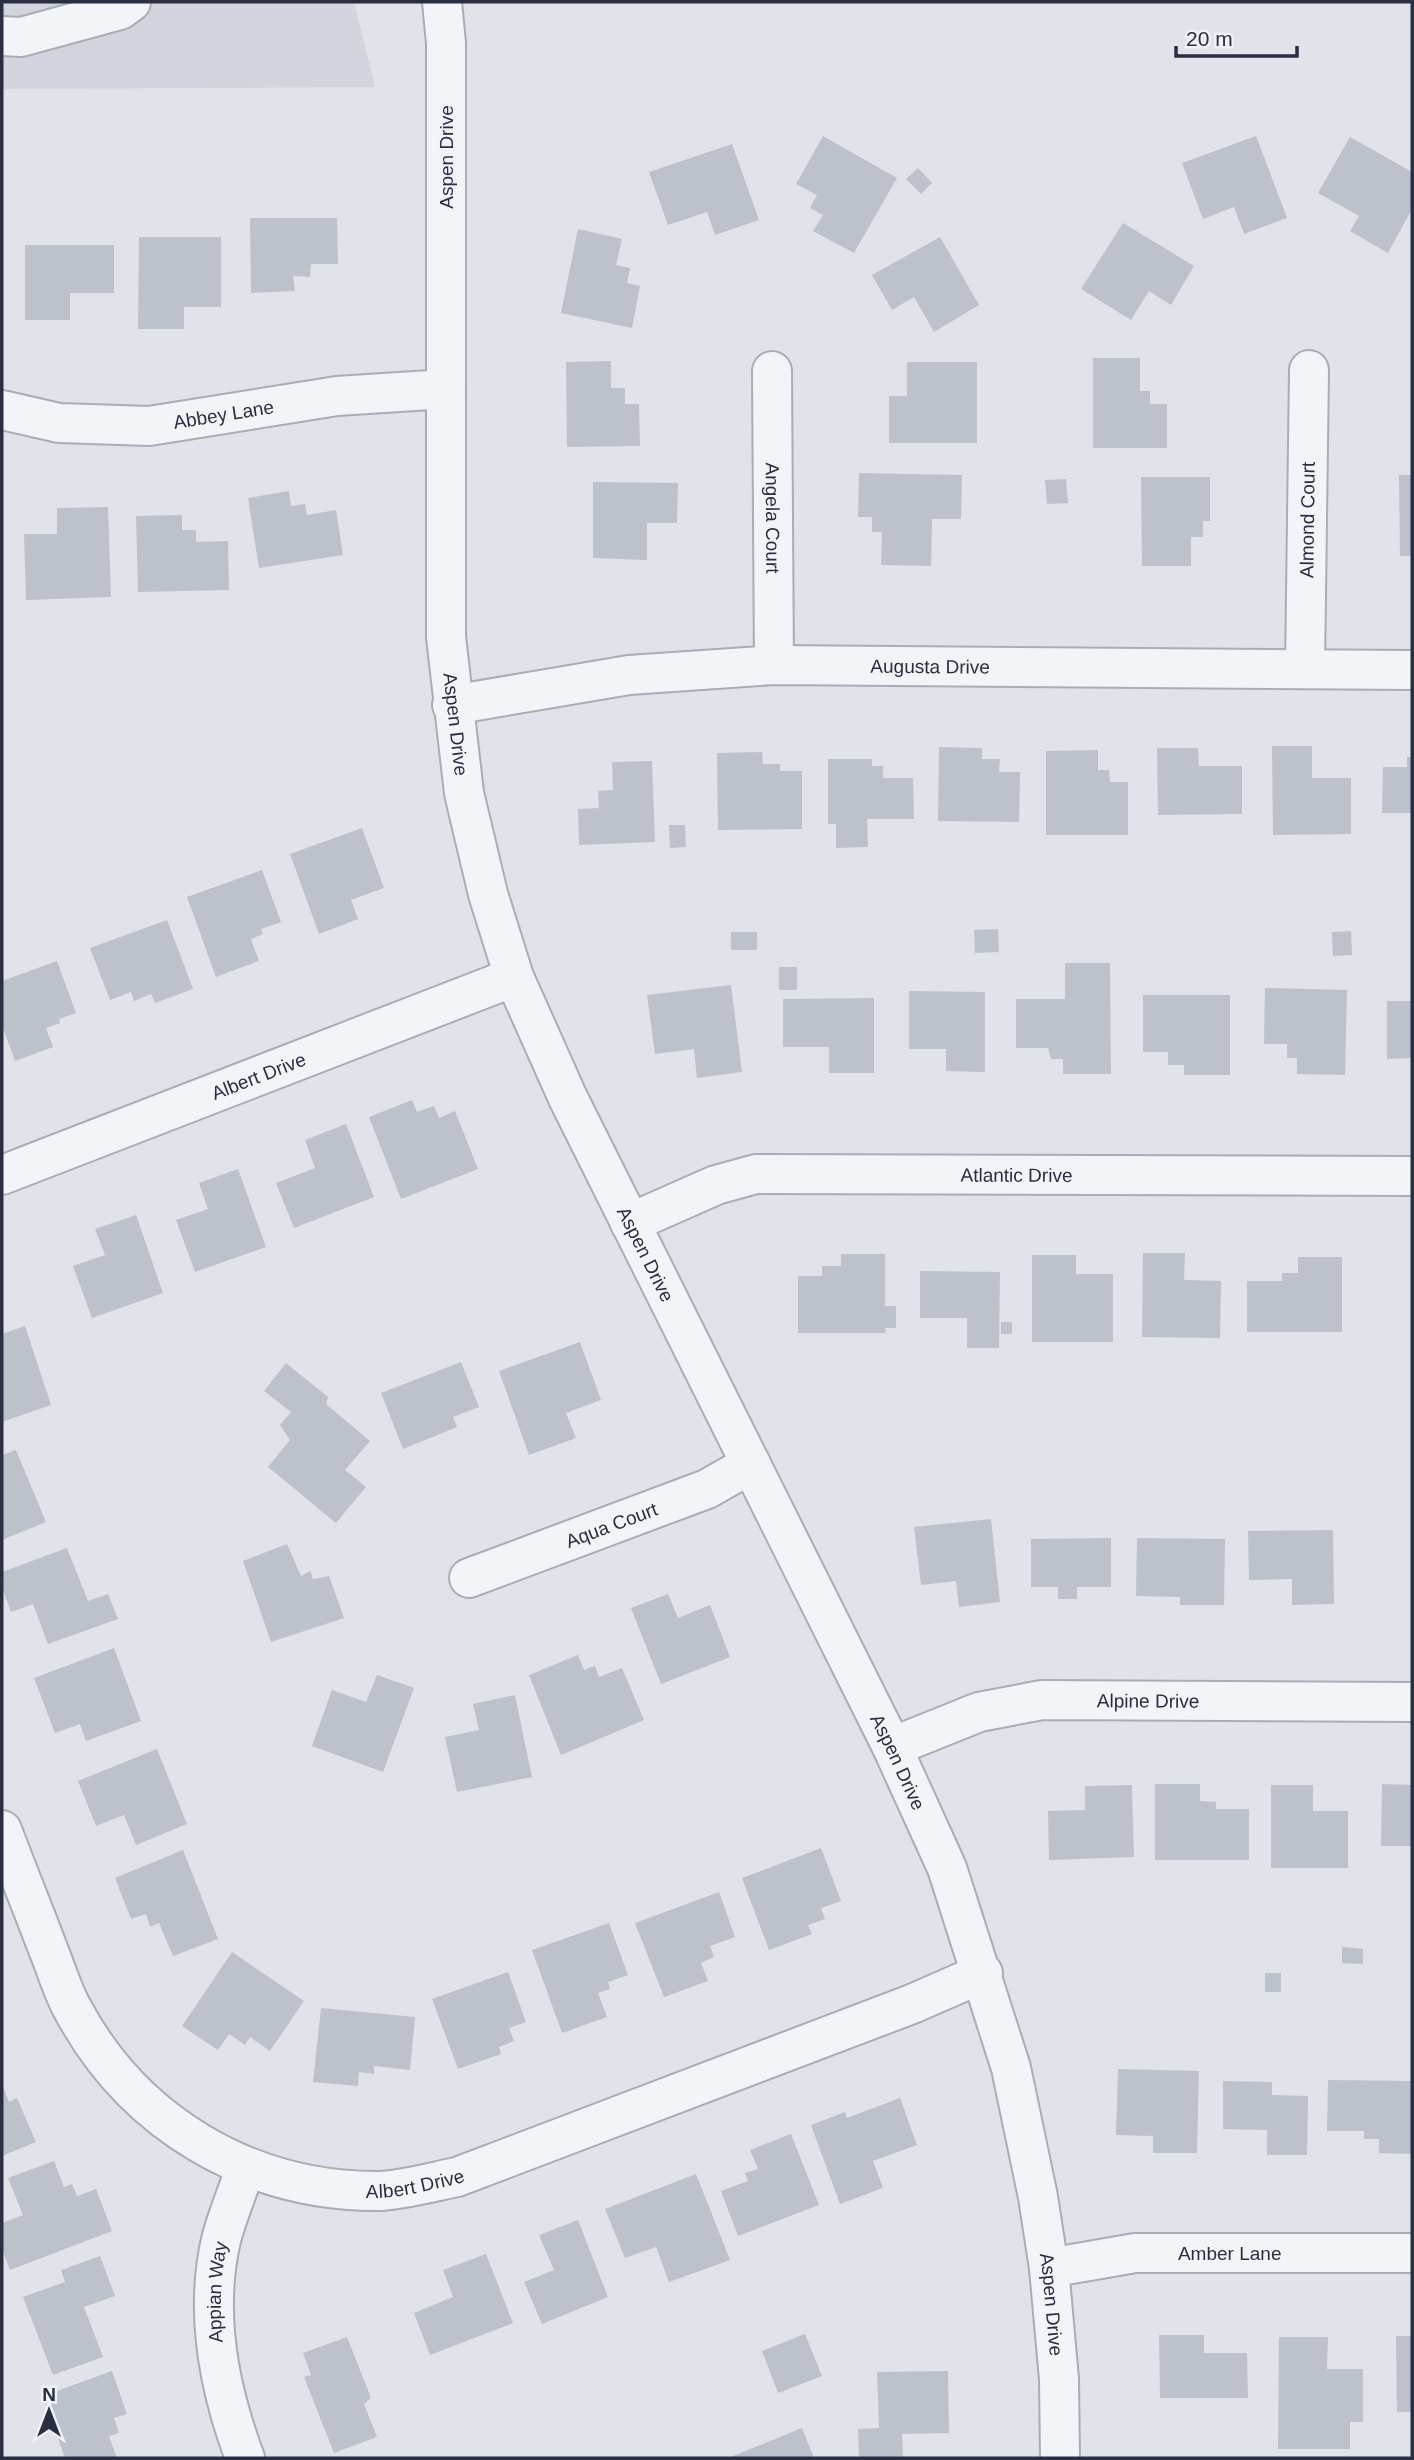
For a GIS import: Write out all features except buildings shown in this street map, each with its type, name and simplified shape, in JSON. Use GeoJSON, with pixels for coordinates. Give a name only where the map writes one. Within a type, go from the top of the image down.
{"type":"FeatureCollection","features":[{"type":"Feature","properties":{"kind":"street"},"geometry":{"type":"LineString","coordinates":[[2,36],[21,37],[120,10],[131,2]]}},
{"type":"Feature","properties":{"kind":"street","name":"Aspen Drive"},"geometry":{"type":"LineString","coordinates":[[442,2],[446,43],[446,637],[464,793],[488,894],[514,976],[568,1098],[892,1747],[947,1868],[983,1973],[1011,2068],[1038,2197],[1049,2268],[1059,2379],[1060,2458]]}},
{"type":"Feature","properties":{"kind":"street","name":"Almond Court"},"geometry":{"type":"LineString","coordinates":[[1304,669],[1310,370]]}},
{"type":"Feature","properties":{"kind":"street","name":"Angela Court"},"geometry":{"type":"LineString","coordinates":[[772,371],[774,665]]}},
{"type":"Feature","properties":{"kind":"street","name":"Abbey Lane"},"geometry":{"type":"LineString","coordinates":[[2,410],[58,423],[149,426],[337,396],[446,389]]}},
{"type":"Feature","properties":{"kind":"street","name":"Augusta Drive"},"geometry":{"type":"LineString","coordinates":[[452,705],[629,675],[774,665],[1412,670]]}},
{"type":"Feature","properties":{"kind":"street","name":"Albert Drive"},"geometry":{"type":"LineString","coordinates":[[2,1175],[514,976]]}},
{"type":"Feature","properties":{"kind":"street","name":"Atlantic Drive"},"geometry":{"type":"LineString","coordinates":[[630,1223],[716,1185],[756,1174],[1412,1176]]}},
{"type":"Feature","properties":{"kind":"street","name":"Aqua Court"},"geometry":{"type":"LineString","coordinates":[[469,1578],[707,1489],[751,1464]]}},
{"type":"Feature","properties":{"kind":"street","name":"Alpine Drive"},"geometry":{"type":"LineString","coordinates":[[892,1747],[979,1712],[1042,1700],[1412,1702]]}},
{"type":"Feature","properties":{"kind":"street","name":"Albert Drive"},"geometry":{"type":"LineString","coordinates":[[2,1830],[71,2007],[101,2056],[126,2087],[169,2125],[202,2147],[246,2168],[302,2185],[380,2191],[457,2178],[899,2009],[983,1973]]}},
{"type":"Feature","properties":{"kind":"street","name":"Appian Way"},"geometry":{"type":"LineString","coordinates":[[245,2458],[229,2415],[214,2336],[215,2278],[222,2240],[246,2168]]}},
{"type":"Feature","properties":{"kind":"street","name":"Amber Lane"},"geometry":{"type":"LineString","coordinates":[[1049,2268],[1135,2253],[1412,2253]]}},
{"type":"Feature","properties":{"kind":"shaded area"},"geometry":{"type":"Polygon","coordinates":[[[2,2],[354,2],[375,87],[2,89],[2,2]]]}}]}
